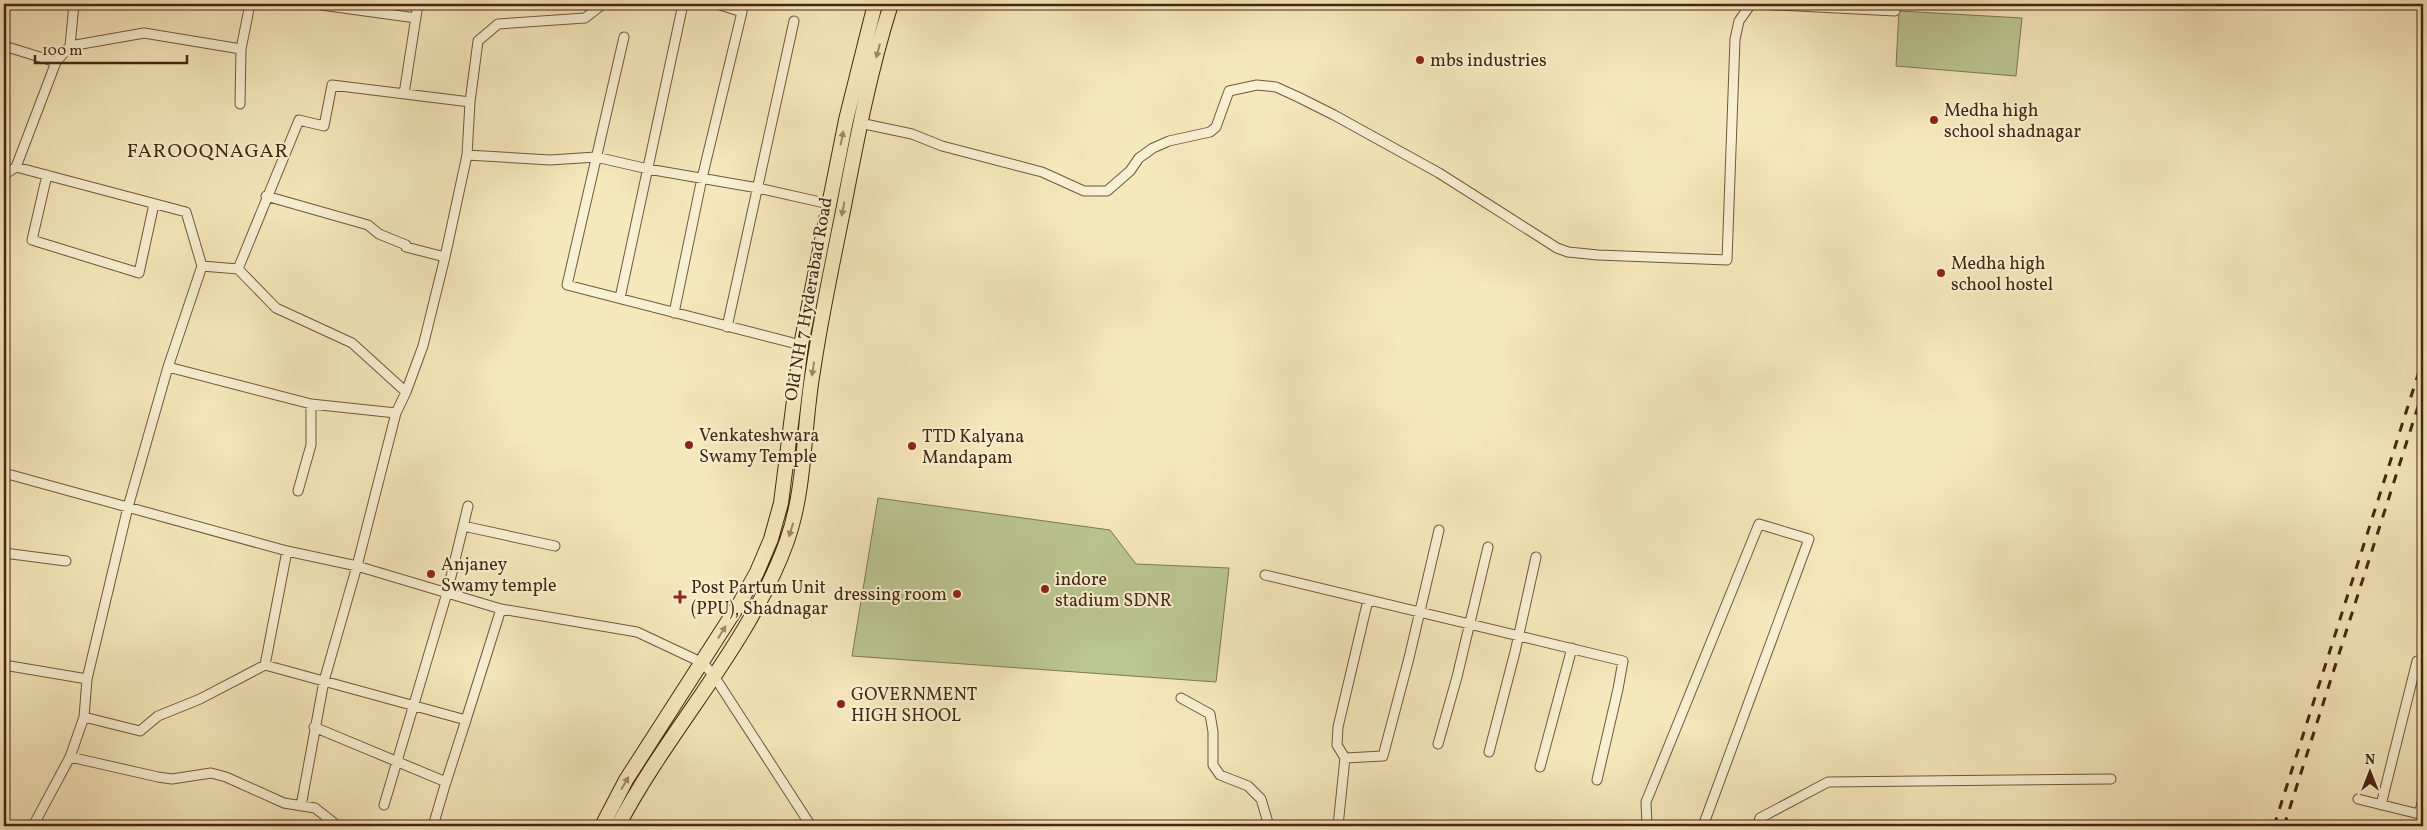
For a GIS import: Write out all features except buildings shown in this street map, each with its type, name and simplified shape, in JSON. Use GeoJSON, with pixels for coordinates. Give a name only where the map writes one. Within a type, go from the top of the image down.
{"type":"FeatureCollection","features":[{"type":"Feature","properties":{"kind":"main road","name":"Old NH 7 Hyderabad Road"},"geometry":{"type":"LineString","coordinates":[[602,826],[626,780],[703,663],[757,572],[771,539],[781,503],[793,396],[801,345],[848,111],[875,4]]}},
{"type":"Feature","properties":{"kind":"main road","name":"Old NH 7 Hyderabad Road"},"geometry":{"type":"LineString","coordinates":[[618,826],[659,758],[757,607],[776,568],[795,516],[800,490],[812,372],[860,123],[891,4]]}},
{"type":"Feature","properties":{"kind":"street"},"geometry":{"type":"LineString","coordinates":[[4,175],[16,166],[56,62],[70,46],[74,4]]}},
{"type":"Feature","properties":{"kind":"street"},"geometry":{"type":"LineString","coordinates":[[240,104],[241,49],[250,4]]}},
{"type":"Feature","properties":{"kind":"street"},"geometry":{"type":"LineString","coordinates":[[314,4],[416,18]]}},
{"type":"Feature","properties":{"kind":"street"},"geometry":{"type":"LineString","coordinates":[[404,94],[418,4]]}},
{"type":"Feature","properties":{"kind":"street"},"geometry":{"type":"LineString","coordinates":[[301,806],[314,727],[324,681],[357,566],[396,413],[423,346],[445,257],[467,155],[470,102],[478,41],[498,24],[585,18],[603,4]]}},
{"type":"Feature","properties":{"kind":"street"},"geometry":{"type":"LineString","coordinates":[[620,298],[683,4]]}},
{"type":"Feature","properties":{"kind":"street"},"geometry":{"type":"LineString","coordinates":[[674,314],[702,178],[742,12],[717,4]]}},
{"type":"Feature","properties":{"kind":"street"},"geometry":{"type":"LineString","coordinates":[[860,123],[912,134],[942,146],[1042,172],[1084,191],[1106,191],[1130,171],[1139,158],[1153,148],[1169,141],[1210,132],[1216,127],[1230,91],[1245,86],[1276,87],[1334,115],[1439,173],[1557,248],[1568,252],[1598,255],[1726,260],[1735,39],[1739,21],[1751,4]]}},
{"type":"Feature","properties":{"kind":"street"},"geometry":{"type":"LineString","coordinates":[[1757,4],[1895,11]]}},
{"type":"Feature","properties":{"kind":"street"},"geometry":{"type":"LineString","coordinates":[[727,327],[794,21]]}},
{"type":"Feature","properties":{"kind":"street"},"geometry":{"type":"LineString","coordinates":[[70,46],[144,33],[241,49]]}},
{"type":"Feature","properties":{"kind":"street"},"geometry":{"type":"LineString","coordinates":[[624,36],[567,285],[674,314],[801,345]]}},
{"type":"Feature","properties":{"kind":"street"},"geometry":{"type":"LineString","coordinates":[[4,46],[56,62]]}},
{"type":"Feature","properties":{"kind":"street"},"geometry":{"type":"LineString","coordinates":[[238,269],[266,196],[299,120],[324,126],[332,85],[470,102]]}},
{"type":"Feature","properties":{"kind":"street"},"geometry":{"type":"LineString","coordinates":[[467,155],[550,160],[596,157],[648,169],[758,188],[829,204]]}},
{"type":"Feature","properties":{"kind":"street"},"geometry":{"type":"LineString","coordinates":[[16,166],[186,212],[202,266],[168,367],[128,507],[87,679],[84,718],[70,756],[33,826]]}},
{"type":"Feature","properties":{"kind":"street"},"geometry":{"type":"LineString","coordinates":[[47,175],[32,240],[139,273],[154,204]]}},
{"type":"Feature","properties":{"kind":"street"},"geometry":{"type":"LineString","coordinates":[[266,196],[368,225],[379,234],[406,244],[406,247],[445,257]]}},
{"type":"Feature","properties":{"kind":"street"},"geometry":{"type":"LineString","coordinates":[[202,266],[238,269],[276,308],[352,343],[406,392]]}},
{"type":"Feature","properties":{"kind":"street"},"geometry":{"type":"LineString","coordinates":[[168,367],[311,404],[396,413]]}},
{"type":"Feature","properties":{"kind":"street"},"geometry":{"type":"LineString","coordinates":[[298,491],[311,446],[311,404]]}},
{"type":"Feature","properties":{"kind":"street"},"geometry":{"type":"LineString","coordinates":[[4,473],[287,551],[357,566],[501,609],[637,632],[703,663],[714,676],[811,826]]}},
{"type":"Feature","properties":{"kind":"street"},"geometry":{"type":"LineString","coordinates":[[384,805],[447,592],[468,506]]}},
{"type":"Feature","properties":{"kind":"street"},"geometry":{"type":"LineString","coordinates":[[1647,825],[1646,802],[1759,524],[1809,539],[1703,826]]}},
{"type":"Feature","properties":{"kind":"street"},"geometry":{"type":"LineString","coordinates":[[463,526],[555,546]]}},
{"type":"Feature","properties":{"kind":"street"},"geometry":{"type":"LineString","coordinates":[[1345,758],[1383,756],[1439,530]]}},
{"type":"Feature","properties":{"kind":"street"},"geometry":{"type":"LineString","coordinates":[[1438,744],[1488,547]]}},
{"type":"Feature","properties":{"kind":"street"},"geometry":{"type":"LineString","coordinates":[[265,665],[287,551]]}},
{"type":"Feature","properties":{"kind":"street"},"geometry":{"type":"LineString","coordinates":[[4,553],[66,561]]}},
{"type":"Feature","properties":{"kind":"street"},"geometry":{"type":"LineString","coordinates":[[1489,752],[1519,635],[1536,557]]}},
{"type":"Feature","properties":{"kind":"street"},"geometry":{"type":"LineString","coordinates":[[1265,575],[1623,661],[1597,780]]}},
{"type":"Feature","properties":{"kind":"street"},"geometry":{"type":"LineString","coordinates":[[1338,826],[1345,758],[1338,745],[1338,728],[1368,600]]}},
{"type":"Feature","properties":{"kind":"street"},"geometry":{"type":"LineString","coordinates":[[433,826],[501,609]]}},
{"type":"Feature","properties":{"kind":"street"},"geometry":{"type":"LineString","coordinates":[[1540,767],[1572,648]]}},
{"type":"Feature","properties":{"kind":"street"},"geometry":{"type":"LineString","coordinates":[[2381,805],[2417,661],[2423,663]]}},
{"type":"Feature","properties":{"kind":"street"},"geometry":{"type":"LineString","coordinates":[[4,665],[87,679]]}},
{"type":"Feature","properties":{"kind":"street"},"geometry":{"type":"LineString","coordinates":[[84,718],[140,731],[158,716],[200,699],[265,665],[466,720]]}},
{"type":"Feature","properties":{"kind":"street"},"geometry":{"type":"LineString","coordinates":[[1181,698],[1210,714],[1213,732],[1212,765],[1220,775],[1248,786],[1261,799],[1269,826]]}},
{"type":"Feature","properties":{"kind":"street"},"geometry":{"type":"LineString","coordinates":[[314,727],[446,782]]}},
{"type":"Feature","properties":{"kind":"street"},"geometry":{"type":"LineString","coordinates":[[70,756],[158,778],[172,779],[211,773],[226,777],[284,803],[316,808],[338,826]]}},
{"type":"Feature","properties":{"kind":"street"},"geometry":{"type":"LineString","coordinates":[[1756,826],[1760,818],[1828,782],[2111,779]]}},
{"type":"Feature","properties":{"kind":"street"},"geometry":{"type":"LineString","coordinates":[[2358,799],[2421,814],[2423,800]]}},
{"type":"Feature","properties":{"kind":"green space"},"geometry":{"type":"Polygon","coordinates":[[[1899,11],[2022,18],[2016,76],[1896,66],[1899,11]]]}},
{"type":"Feature","properties":{"kind":"green space","name":"indore stadium SDNR"},"geometry":{"type":"Polygon","coordinates":[[[878,498],[1110,530],[1136,564],[1229,568],[1216,682],[852,656],[878,498]]]}},
{"type":"Feature","properties":{"kind":"railway"},"geometry":{"type":"LineString","coordinates":[[2274,826],[2423,359]]}},
{"type":"Feature","properties":{"kind":"railway"},"geometry":{"type":"LineString","coordinates":[[2284,826],[2423,391]]}},
{"type":"Feature","properties":{"kind":"place","name":"mbs industries"},"geometry":{"type":"Point","coordinates":[1420,60]}},
{"type":"Feature","properties":{"kind":"place","name":"Medha high school shadnagar"},"geometry":{"type":"Point","coordinates":[1934,120]}},
{"type":"Feature","properties":{"kind":"place","name":"Medha high school hostel"},"geometry":{"type":"Point","coordinates":[1941,273]}},
{"type":"Feature","properties":{"kind":"place","name":"Venkateshwara Swamy Temple"},"geometry":{"type":"Point","coordinates":[689,445]}},
{"type":"Feature","properties":{"kind":"place","name":"TTD Kalyana Mandapam"},"geometry":{"type":"Point","coordinates":[912,446]}},
{"type":"Feature","properties":{"kind":"place","name":"Anjaney Swamy temple"},"geometry":{"type":"Point","coordinates":[431,574]}},
{"type":"Feature","properties":{"kind":"place","name":"indore stadium SDNR"},"geometry":{"type":"Point","coordinates":[1045,589]}},
{"type":"Feature","properties":{"kind":"place","name":"dressing room"},"geometry":{"type":"Point","coordinates":[957,594]}},
{"type":"Feature","properties":{"kind":"place","name":"Post Partum Unit (PPU), Shadnagar"},"geometry":{"type":"Point","coordinates":[680,597]}},
{"type":"Feature","properties":{"kind":"place","name":"GOVERNMENT HIGH SHOOL"},"geometry":{"type":"Point","coordinates":[841,704]}},
{"type":"Feature","properties":{"kind":"district","name":"FAROOQNAGAR"},"geometry":{"type":"Point","coordinates":[208,150]}}]}
